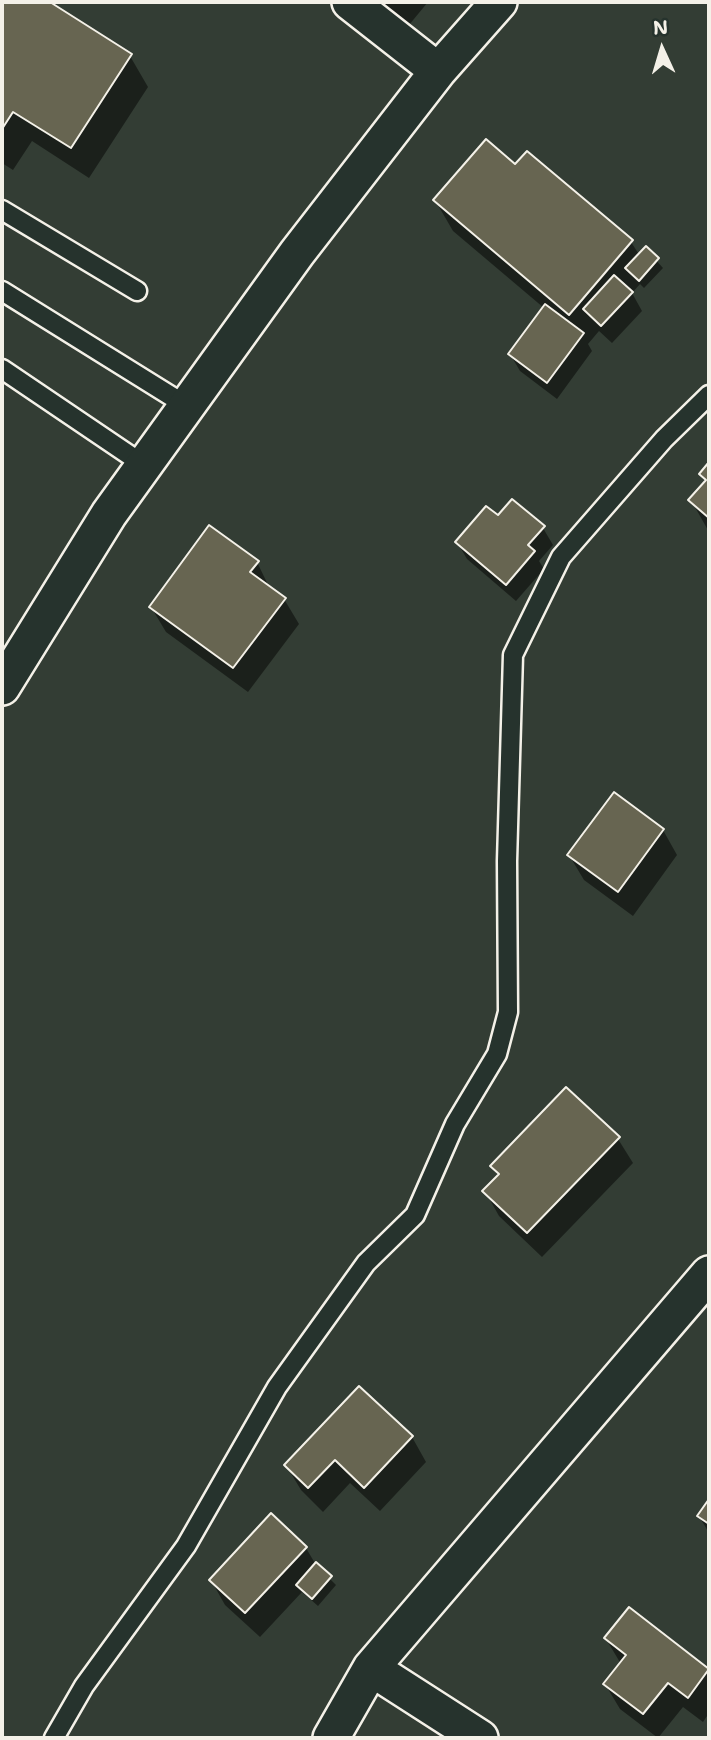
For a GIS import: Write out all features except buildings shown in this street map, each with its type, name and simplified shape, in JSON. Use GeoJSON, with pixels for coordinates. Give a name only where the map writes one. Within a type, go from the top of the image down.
{"type":"FeatureCollection","features":[{"type":"Feature","properties":{"kind":"street"},"geometry":{"type":"LineString","coordinates":[[350,2],[438,71]]}},
{"type":"Feature","properties":{"kind":"street"},"geometry":{"type":"LineString","coordinates":[[2,687],[109,514],[297,253],[438,71],[499,2]]}},
{"type":"Feature","properties":{"kind":"street"},"geometry":{"type":"LineString","coordinates":[[331,1738],[371,1668],[709,1274]]}},
{"type":"Feature","properties":{"kind":"street"},"geometry":{"type":"LineString","coordinates":[[371,1668],[480,1738]]}},
{"type":"Feature","properties":{"kind":"lane"},"geometry":{"type":"LineString","coordinates":[[2,210],[137,291]]}},
{"type":"Feature","properties":{"kind":"lane"},"geometry":{"type":"LineString","coordinates":[[2,291],[187,406]]}},
{"type":"Feature","properties":{"kind":"lane"},"geometry":{"type":"LineString","coordinates":[[2,369],[144,465]]}},
{"type":"Feature","properties":{"kind":"lane"},"geometry":{"type":"LineString","coordinates":[[54,1738],[83,1686],[186,1546],[276,1387],[366,1263],[415,1215],[455,1124],[496,1054],[508,1012],[513,655],[561,557],[664,439],[709,395]]}}]}
